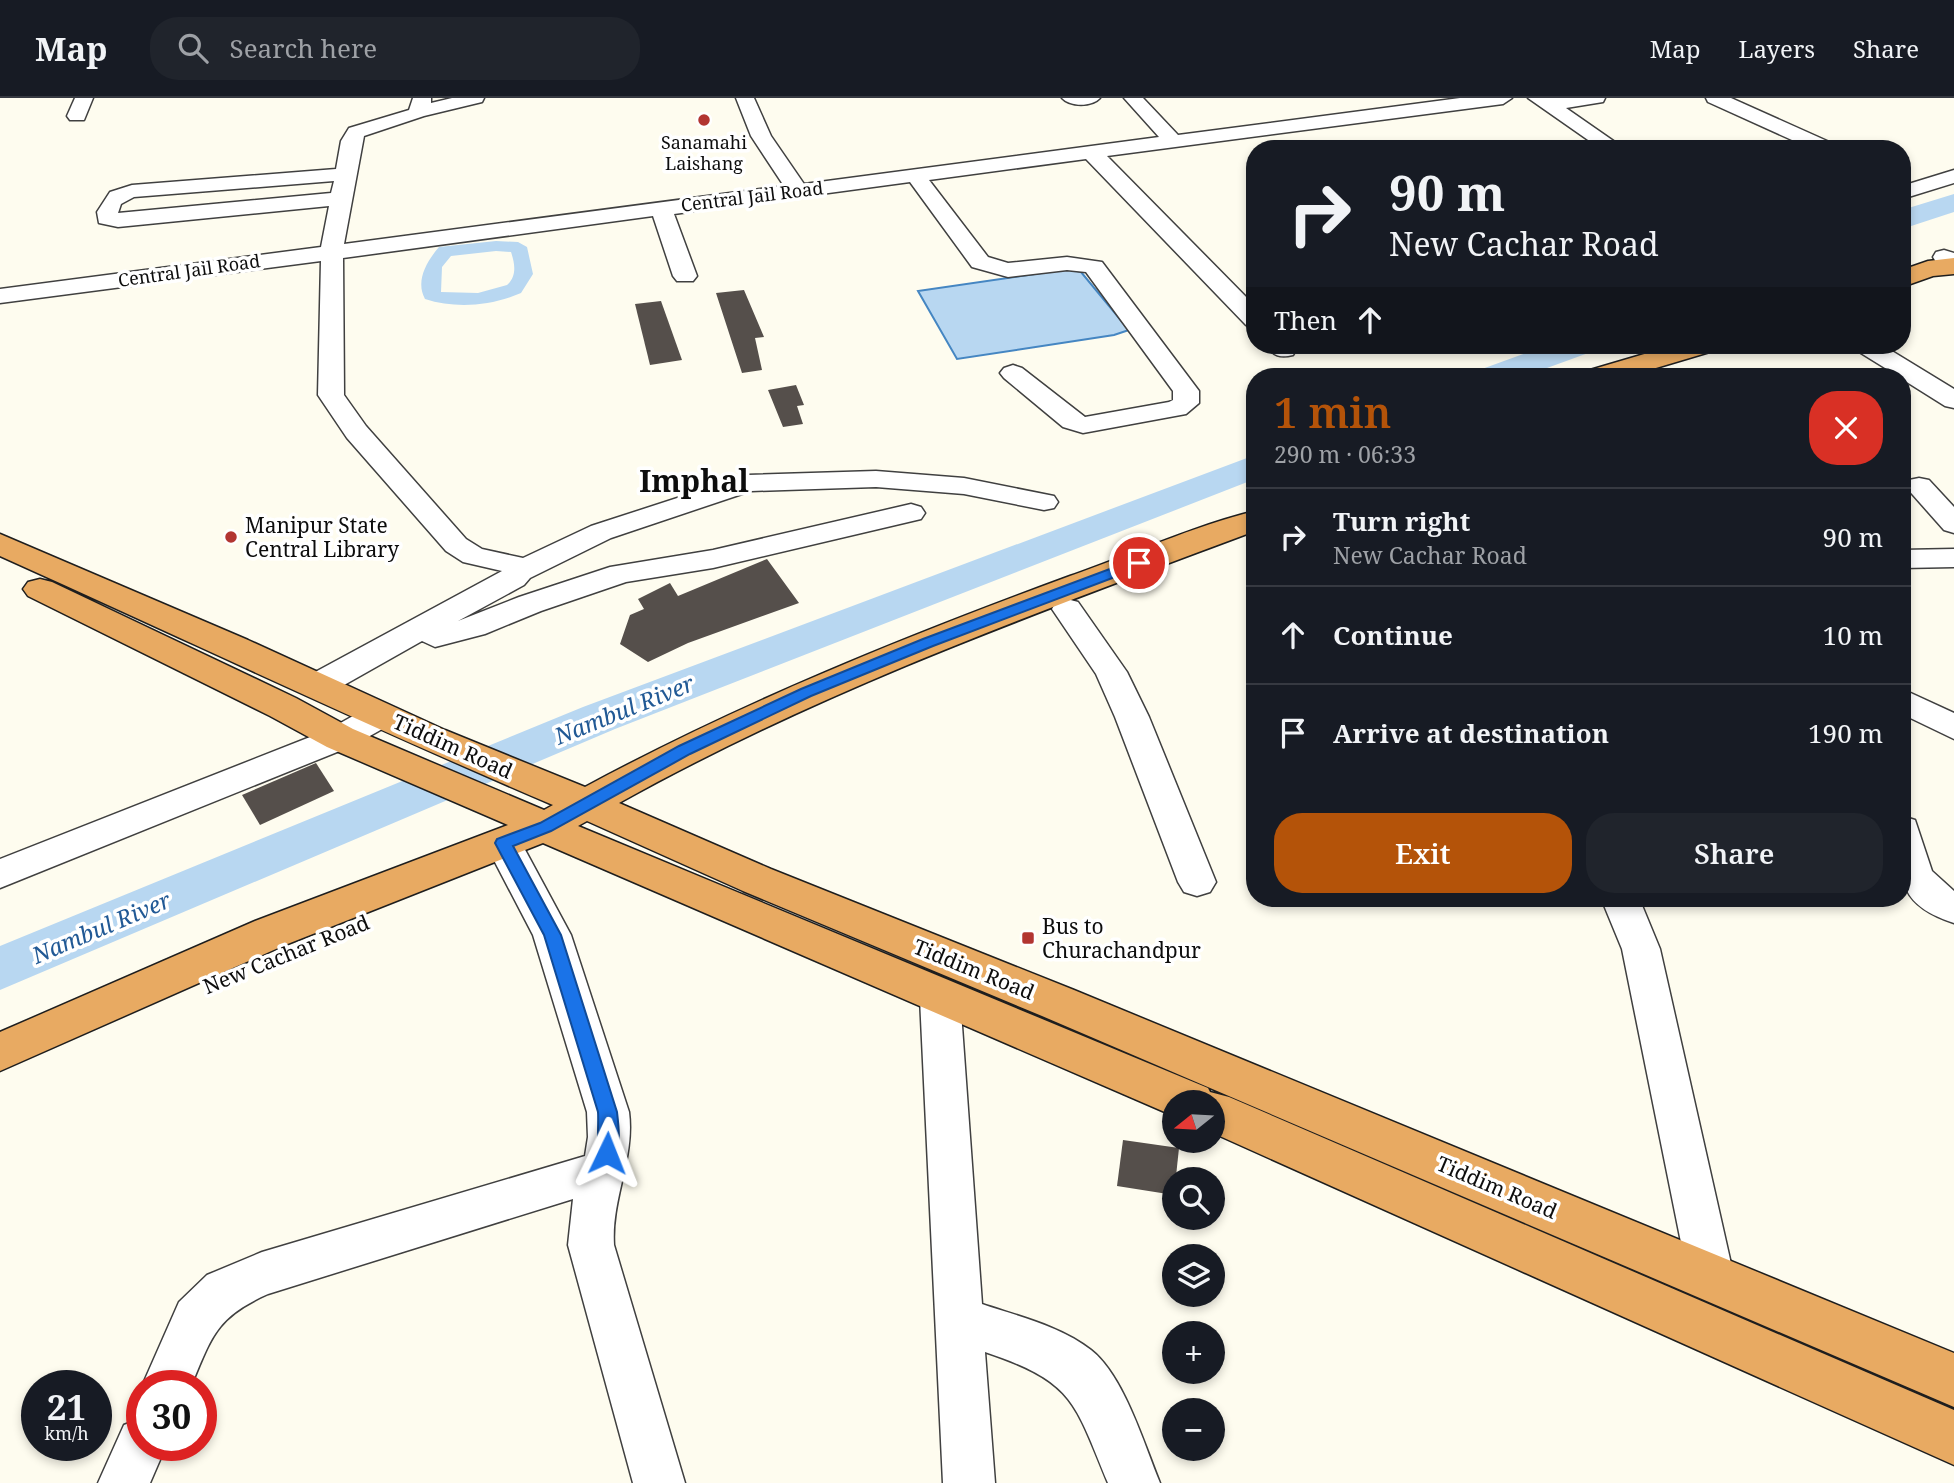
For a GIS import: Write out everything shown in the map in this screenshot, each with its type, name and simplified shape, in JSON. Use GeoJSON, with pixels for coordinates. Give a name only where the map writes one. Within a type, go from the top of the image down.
{"type":"FeatureCollection","features":[{"type":"Feature","properties":{"kind":"highway"},"geometry":{"type":"LineString","coordinates":[[1911,275],[1947,261]]}},
{"type":"Feature","properties":{"kind":"highway"},"geometry":{"type":"LineString","coordinates":[[1627,368],[1673,354]]}},
{"type":"Feature","properties":{"kind":"highway","name":"New Cachar Road"},"geometry":{"type":"LineString","coordinates":[[0,1052],[270,933],[506,838],[570,818],[741,722],[864,668],[1246,523]]}},
{"type":"Feature","properties":{"kind":"highway","name":"Tiddim Road"},"geometry":{"type":"LineString","coordinates":[[0,544],[432,738],[570,818],[940,998],[1163,1090]]}},
{"type":"Feature","properties":{"kind":"highway"},"geometry":{"type":"LineString","coordinates":[[0,570],[340,737],[397,760],[506,838],[570,818]]}},
{"type":"Feature","properties":{"kind":"highway","name":"Tiddim Road"},"geometry":{"type":"LineString","coordinates":[[570,818],[618,820],[1954,1380]]}},
{"type":"Feature","properties":{"kind":"highway","name":"New Cachar Road"},"geometry":{"type":"LineString","coordinates":[[0,1079],[255,965],[506,838]]}},
{"type":"Feature","properties":{"kind":"highway"},"geometry":{"type":"LineString","coordinates":[[1225,1116],[1954,1438]]}},
{"type":"Feature","properties":{"kind":"street"},"geometry":{"type":"LineString","coordinates":[[475,98],[420,105],[359,122],[351,141],[332,250],[331,394],[356,432],[456,545],[472,556],[515,565],[519,571]]}},
{"type":"Feature","properties":{"kind":"street"},"geometry":{"type":"LineString","coordinates":[[745,98],[761,136],[798,191]]}},
{"type":"Feature","properties":{"kind":"street"},"geometry":{"type":"LineString","coordinates":[[1071,98],[1091,98]]}},
{"type":"Feature","properties":{"kind":"street"},"geometry":{"type":"LineString","coordinates":[[1133,98],[1174,141]]}},
{"type":"Feature","properties":{"kind":"street","name":"Central Jail Road"},"geometry":{"type":"LineString","coordinates":[[0,296],[332,250],[1503,98]]}},
{"type":"Feature","properties":{"kind":"street"},"geometry":{"type":"LineString","coordinates":[[1543,102],[1596,98]]}},
{"type":"Feature","properties":{"kind":"street"},"geometry":{"type":"LineString","coordinates":[[1715,98],[1809,140]]}},
{"type":"Feature","properties":{"kind":"street"},"geometry":{"type":"LineString","coordinates":[[1543,102],[1601,140]]}},
{"type":"Feature","properties":{"kind":"street"},"geometry":{"type":"LineString","coordinates":[[1241,133],[1248,140]]}},
{"type":"Feature","properties":{"kind":"street"},"geometry":{"type":"LineString","coordinates":[[1092,153],[1246,311]]}},
{"type":"Feature","properties":{"kind":"street"},"geometry":{"type":"LineString","coordinates":[[342,198],[118,220],[107,218],[108,207],[113,200],[119,194],[132,191],[345,174]]}},
{"type":"Feature","properties":{"kind":"street"},"geometry":{"type":"LineString","coordinates":[[915,175],[979,262],[988,267],[1008,270],[1080,264],[1094,267],[1186,391],[1186,402],[1177,408],[1083,425],[1072,421],[1013,373]]}},
{"type":"Feature","properties":{"kind":"street"},"geometry":{"type":"LineString","coordinates":[[1912,190],[1954,176]]}},
{"type":"Feature","properties":{"kind":"street"},"geometry":{"type":"LineString","coordinates":[[661,208],[685,276]]}},
{"type":"Feature","properties":{"kind":"street"},"geometry":{"type":"LineString","coordinates":[[1880,354],[1902,368]]}},
{"type":"Feature","properties":{"kind":"street"},"geometry":{"type":"LineString","coordinates":[[1911,373],[1954,400]]}},
{"type":"Feature","properties":{"kind":"street"},"geometry":{"type":"LineString","coordinates":[[318,685],[513,578],[519,571],[601,532],[748,483],[876,479],[964,486],[1044,502]]}},
{"type":"Feature","properties":{"kind":"street"},"geometry":{"type":"LineString","coordinates":[[1919,486],[1954,524]]}},
{"type":"Feature","properties":{"kind":"street"},"geometry":{"type":"LineString","coordinates":[[384,649],[474,627],[530,604],[621,574],[713,559],[911,513]]}},
{"type":"Feature","properties":{"kind":"street"},"geometry":{"type":"LineString","coordinates":[[1911,560],[1954,558]]}},
{"type":"Feature","properties":{"kind":"street"},"geometry":{"type":"LineString","coordinates":[[1067,609],[1111,672],[1132,716],[1197,882]]}},
{"type":"Feature","properties":{"kind":"street"},"geometry":{"type":"LineString","coordinates":[[1911,705],[1954,727]]}},
{"type":"Feature","properties":{"kind":"street"},"geometry":{"type":"LineString","coordinates":[[0,874],[340,737],[382,715]]}},
{"type":"Feature","properties":{"kind":"street"},"geometry":{"type":"LineString","coordinates":[[506,838],[552,935],[608,1112],[610,1137],[589,1226],[659,1483]]}},
{"type":"Feature","properties":{"kind":"street"},"geometry":{"type":"LineString","coordinates":[[1911,870],[1912,874],[1935,897],[1954,908]]}},
{"type":"Feature","properties":{"kind":"street"},"geometry":{"type":"LineString","coordinates":[[1624,907],[1642,949],[1711,1277]]}},
{"type":"Feature","properties":{"kind":"street"},"geometry":{"type":"LineString","coordinates":[[940,998],[969,1483]]}},
{"type":"Feature","properties":{"kind":"street"},"geometry":{"type":"LineString","coordinates":[[173,1370],[196,1318],[223,1291],[262,1274],[604,1170]]}},
{"type":"Feature","properties":{"kind":"street"},"geometry":{"type":"LineString","coordinates":[[959,1320],[1033,1345],[1075,1368],[1098,1400],[1134,1483]]}},
{"type":"Feature","properties":{"kind":"street"},"geometry":{"type":"LineString","coordinates":[[124,1483],[134,1461]]}},
{"type":"Feature","properties":{"kind":"water"},"geometry":{"type":"Polygon","coordinates":[[[1069,269],[1081,272],[1129,330],[1114,335],[957,359],[918,291],[1069,269]]]}},
{"type":"Feature","properties":{"kind":"building"},"geometry":{"type":"Polygon","coordinates":[[[744,290],[764,337],[755,338],[762,370],[742,373],[716,293],[744,290]]]}},
{"type":"Feature","properties":{"kind":"building"},"geometry":{"type":"Polygon","coordinates":[[[661,301],[682,360],[650,365],[635,304],[661,301]]]}},
{"type":"Feature","properties":{"kind":"building"},"geometry":{"type":"Polygon","coordinates":[[[796,385],[804,405],[797,406],[803,424],[783,427],[768,390],[796,385]]]}},
{"type":"Feature","properties":{"kind":"building"},"geometry":{"type":"Polygon","coordinates":[[[767,559],[799,603],[688,643],[648,662],[620,644],[630,615],[644,609],[638,599],[670,583],[678,596],[767,559]]]}},
{"type":"Feature","properties":{"kind":"building"},"geometry":{"type":"Polygon","coordinates":[[[316,763],[334,791],[260,825],[242,795],[316,763]]]}},
{"type":"Feature","properties":{"kind":"building"},"geometry":{"type":"Polygon","coordinates":[[[1123,1140],[1162,1146],[1162,1153],[1178,1153],[1177,1167],[1162,1167],[1162,1193],[1117,1186],[1123,1140]]]}},
{"type":"Feature","properties":{"kind":"waterway","name":"Nambul River"},"geometry":{"type":"LineString","coordinates":[[1911,217],[1954,203]]}},
{"type":"Feature","properties":{"kind":"waterway"},"geometry":{"type":"LineString","coordinates":[[496,246],[518,247],[524,270],[520,283],[514,289],[478,298],[451,299],[432,295],[433,266],[445,251],[496,246]]}},
{"type":"Feature","properties":{"kind":"waterway","name":"Nambul River"},"geometry":{"type":"LineString","coordinates":[[1516,368],[1554,354]]}},
{"type":"Feature","properties":{"kind":"waterway","name":"Nambul River"},"geometry":{"type":"LineString","coordinates":[[0,969],[599,718],[1246,469]]}},
{"type":"Feature","properties":{"kind":"place","name":"Sanamahi Laishang"},"geometry":{"type":"Point","coordinates":[704,120]}},
{"type":"Feature","properties":{"kind":"place","name":"Manipur State Central Library"},"geometry":{"type":"Point","coordinates":[231,537]}},
{"type":"Feature","properties":{"kind":"place","name":"Bus to Churachandpur"},"geometry":{"type":"Point","coordinates":[1028,938]}},
{"type":"Feature","properties":{"kind":"district","name":"Imphal"},"geometry":{"type":"Point","coordinates":[694,480]}},
{"type":"Feature","properties":{"kind":"route"},"geometry":{"type":"LineString","coordinates":[[607,1153],[610,1137],[608,1112],[552,935],[503,843],[545,827],[684,750],[806,692],[928,642],[1139,563]]}}]}
